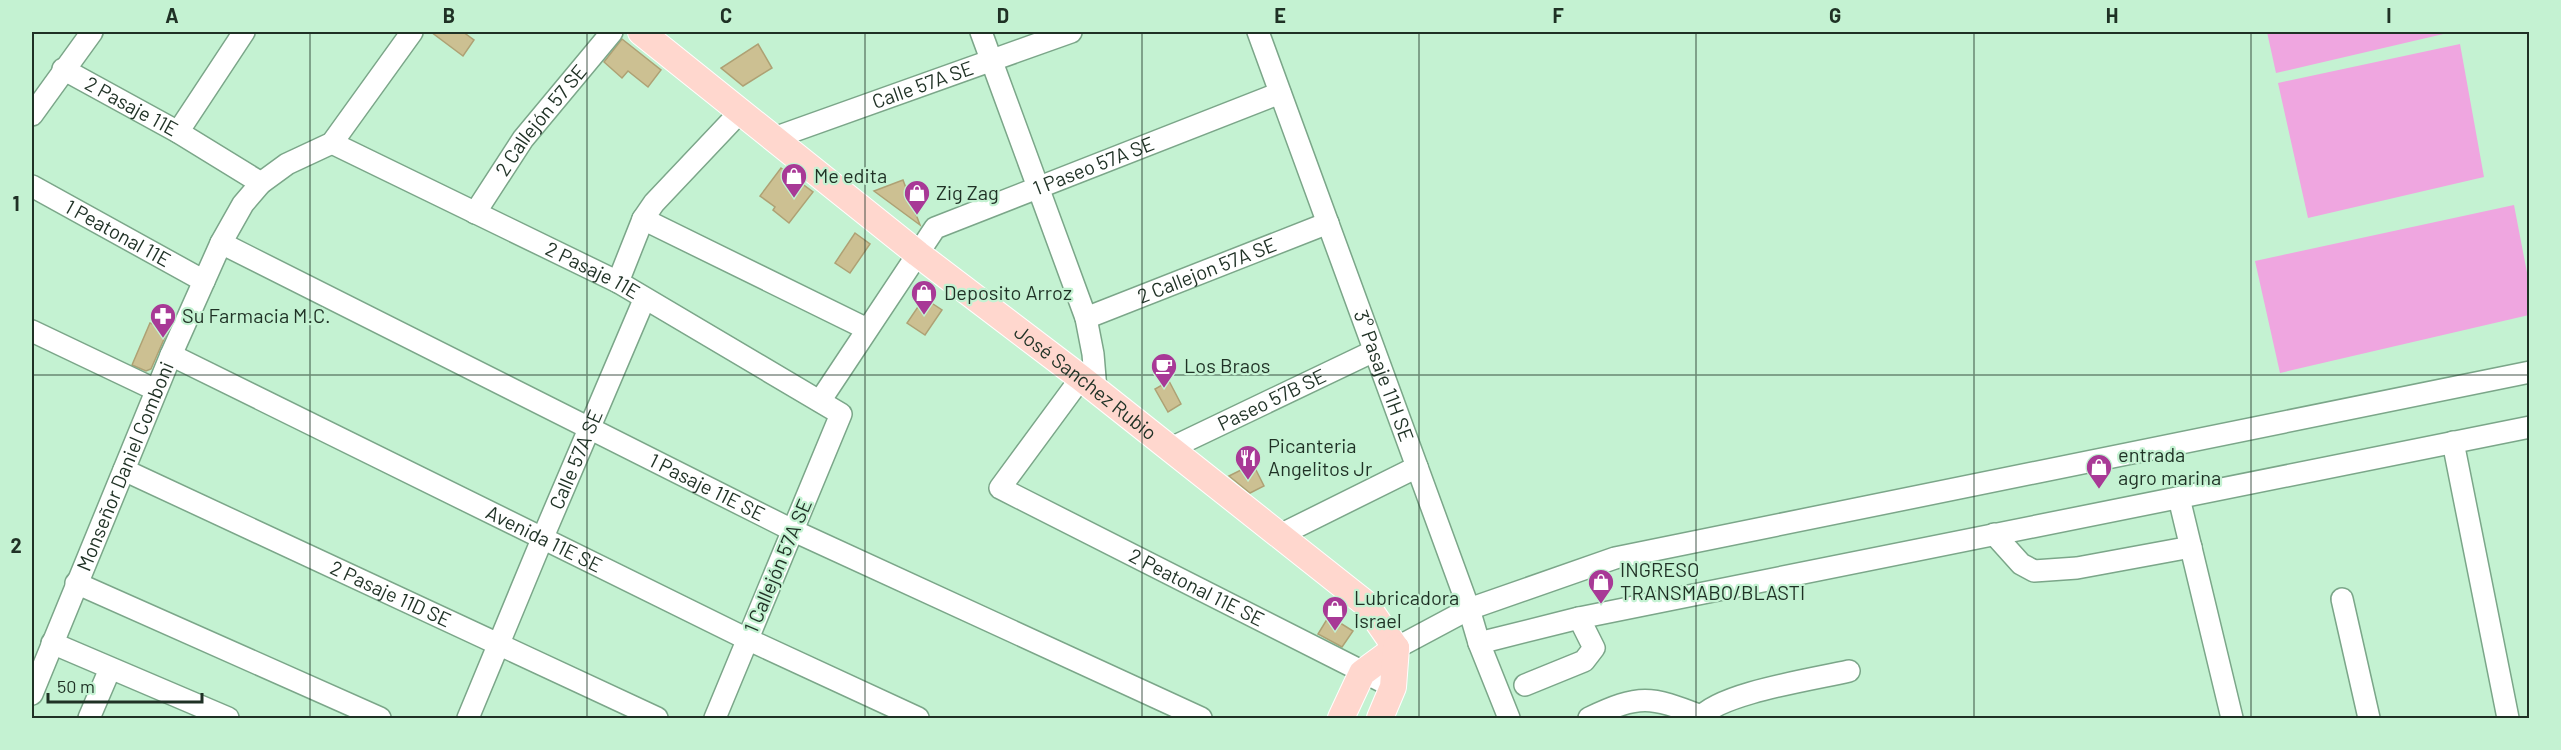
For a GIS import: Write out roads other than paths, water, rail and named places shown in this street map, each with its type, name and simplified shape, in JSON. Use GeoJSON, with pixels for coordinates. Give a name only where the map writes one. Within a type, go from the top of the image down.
{"type":"FeatureCollection","features":[{"type":"Feature","properties":{"kind":"main road","name":"José Sanchez Rubio"},"geometry":{"type":"LineString","coordinates":[[645,32],[918,254],[1089,384],[1365,603],[1396,648]]}},
{"type":"Feature","properties":{"kind":"main road"},"geometry":{"type":"LineString","coordinates":[[1341,718],[1362,673],[1396,648]]}},
{"type":"Feature","properties":{"kind":"main road"},"geometry":{"type":"LineString","coordinates":[[1380,718],[1394,687],[1396,648]]}},
{"type":"Feature","properties":{"kind":"street"},"geometry":{"type":"LineString","coordinates":[[32,115],[63,69],[92,32]]}},
{"type":"Feature","properties":{"kind":"street"},"geometry":{"type":"LineString","coordinates":[[178,132],[244,32]]}},
{"type":"Feature","properties":{"kind":"street","name":"Monseñor Daniel Comboni"},"geometry":{"type":"LineString","coordinates":[[32,694],[171,355],[221,243],[243,204],[261,183],[286,164],[332,143],[412,32]]}},
{"type":"Feature","properties":{"kind":"street","name":"2 Callejón 57 SE"},"geometry":{"type":"LineString","coordinates":[[475,213],[523,139],[612,32]]}},
{"type":"Feature","properties":{"kind":"street"},"geometry":{"type":"LineString","coordinates":[[981,32],[1086,318],[1093,354],[1089,384]]}},
{"type":"Feature","properties":{"kind":"street","name":"Calle 57A SE"},"geometry":{"type":"LineString","coordinates":[[774,138],[1071,32]]}},
{"type":"Feature","properties":{"kind":"street","name":"3° Pasaje 11H SE"},"geometry":{"type":"LineString","coordinates":[[1258,32],[1469,609],[1479,643],[1509,718]]}},
{"type":"Feature","properties":{"kind":"street","name":"2 Pasaje 11E"},"geometry":{"type":"LineString","coordinates":[[63,69],[178,132],[261,183]]}},
{"type":"Feature","properties":{"kind":"street","name":"1 Paseo 57A SE"},"geometry":{"type":"LineString","coordinates":[[918,254],[936,228],[1038,186],[1280,93]]}},
{"type":"Feature","properties":{"kind":"street"},"geometry":{"type":"LineString","coordinates":[[618,282],[644,219],[654,203],[741,111]]}},
{"type":"Feature","properties":{"kind":"street","name":"2 Pasaje 11E"},"geometry":{"type":"LineString","coordinates":[[332,143],[618,282],[644,300],[841,414]]}},
{"type":"Feature","properties":{"kind":"street","name":"1 Peatonal 11E"},"geometry":{"type":"LineString","coordinates":[[32,186],[204,281]]}},
{"type":"Feature","properties":{"kind":"street"},"geometry":{"type":"LineString","coordinates":[[644,219],[867,329]]}},
{"type":"Feature","properties":{"kind":"street","name":"2 Callejon 57A SE"},"geometry":{"type":"LineString","coordinates":[[1086,318],[1328,223]]}},
{"type":"Feature","properties":{"kind":"street","name":"1 Pasaje 11E SE"},"geometry":{"type":"LineString","coordinates":[[221,243],[794,531],[1201,718]]}},
{"type":"Feature","properties":{"kind":"street"},"geometry":{"type":"LineString","coordinates":[[820,401],[918,254]]}},
{"type":"Feature","properties":{"kind":"street","name":"Calle 57A SE"},"geometry":{"type":"LineString","coordinates":[[468,718],[644,300]]}},
{"type":"Feature","properties":{"kind":"street"},"geometry":{"type":"LineString","coordinates":[[32,331],[156,390]]}},
{"type":"Feature","properties":{"kind":"street","name":"Paseo 57B SE"},"geometry":{"type":"LineString","coordinates":[[1169,449],[1374,351]]}},
{"type":"Feature","properties":{"kind":"street","name":"Avenida 11E SE"},"geometry":{"type":"LineString","coordinates":[[171,355],[747,639],[918,718]]}},
{"type":"Feature","properties":{"kind":"street"},"geometry":{"type":"LineString","coordinates":[[1396,648],[1469,609],[1549,579],[1615,558],[2529,372]]}},
{"type":"Feature","properties":{"kind":"street","name":"2 Peatonal 11E SE"},"geometry":{"type":"LineString","coordinates":[[1089,384],[1000,488],[1362,673],[1394,687]]}},
{"type":"Feature","properties":{"kind":"street","name":"1 Callejón 57A SE"},"geometry":{"type":"LineString","coordinates":[[715,718],[841,414]]}},
{"type":"Feature","properties":{"kind":"street"},"geometry":{"type":"LineString","coordinates":[[1479,643],[1579,618],[2529,427]]}},
{"type":"Feature","properties":{"kind":"street"},"geometry":{"type":"LineString","coordinates":[[2453,442],[2508,718]]}},
{"type":"Feature","properties":{"kind":"street"},"geometry":{"type":"LineString","coordinates":[[1278,536],[1417,467]]}},
{"type":"Feature","properties":{"kind":"street","name":"2 Pasaje 11D SE"},"geometry":{"type":"LineString","coordinates":[[124,470],[657,718]]}},
{"type":"Feature","properties":{"kind":"street"},"geometry":{"type":"LineString","coordinates":[[2179,498],[2232,718]]}},
{"type":"Feature","properties":{"kind":"street"},"geometry":{"type":"LineString","coordinates":[[1994,534],[2021,564],[2034,570],[2077,568],[2191,547]]}},
{"type":"Feature","properties":{"kind":"street"},"geometry":{"type":"LineString","coordinates":[[76,583],[380,718]]}},
{"type":"Feature","properties":{"kind":"street"},"geometry":{"type":"LineString","coordinates":[[2342,599],[2368,718]]}},
{"type":"Feature","properties":{"kind":"street"},"geometry":{"type":"LineString","coordinates":[[1525,685],[1584,661],[1591,655],[1594,648],[1579,618]]}},
{"type":"Feature","properties":{"kind":"street"},"geometry":{"type":"LineString","coordinates":[[52,643],[207,714],[228,718]]}},
{"type":"Feature","properties":{"kind":"street"},"geometry":{"type":"LineString","coordinates":[[89,718],[110,669]]}},
{"type":"Feature","properties":{"kind":"street"},"geometry":{"type":"LineString","coordinates":[[1589,718],[1613,707],[1647,699],[1669,703],[1701,717],[1710,708],[1736,698],[1849,671]]}},
{"type":"Feature","properties":{"kind":"place","name":"Me edita"},"geometry":{"type":"Point","coordinates":[794,199]}},
{"type":"Feature","properties":{"kind":"place","name":"Zig Zag"},"geometry":{"type":"Point","coordinates":[917,216]}},
{"type":"Feature","properties":{"kind":"place","name":"Deposito Arroz"},"geometry":{"type":"Point","coordinates":[924,316]}},
{"type":"Feature","properties":{"kind":"place","name":"Su Farmacia M.C."},"geometry":{"type":"Point","coordinates":[163,339]}},
{"type":"Feature","properties":{"kind":"place","name":"Los Braos"},"geometry":{"type":"Point","coordinates":[1164,389]}},
{"type":"Feature","properties":{"kind":"place","name":"Picanteria Angelitos Jr"},"geometry":{"type":"Point","coordinates":[1248,481]}},
{"type":"Feature","properties":{"kind":"place","name":"entrada agro marina"},"geometry":{"type":"Point","coordinates":[2099,490]}},
{"type":"Feature","properties":{"kind":"place","name":"INGRESO TRANSMABO/BLASTI"},"geometry":{"type":"Point","coordinates":[1601,605]}},
{"type":"Feature","properties":{"kind":"place","name":"Lubricadora Israel"},"geometry":{"type":"Point","coordinates":[1335,632]}}]}
